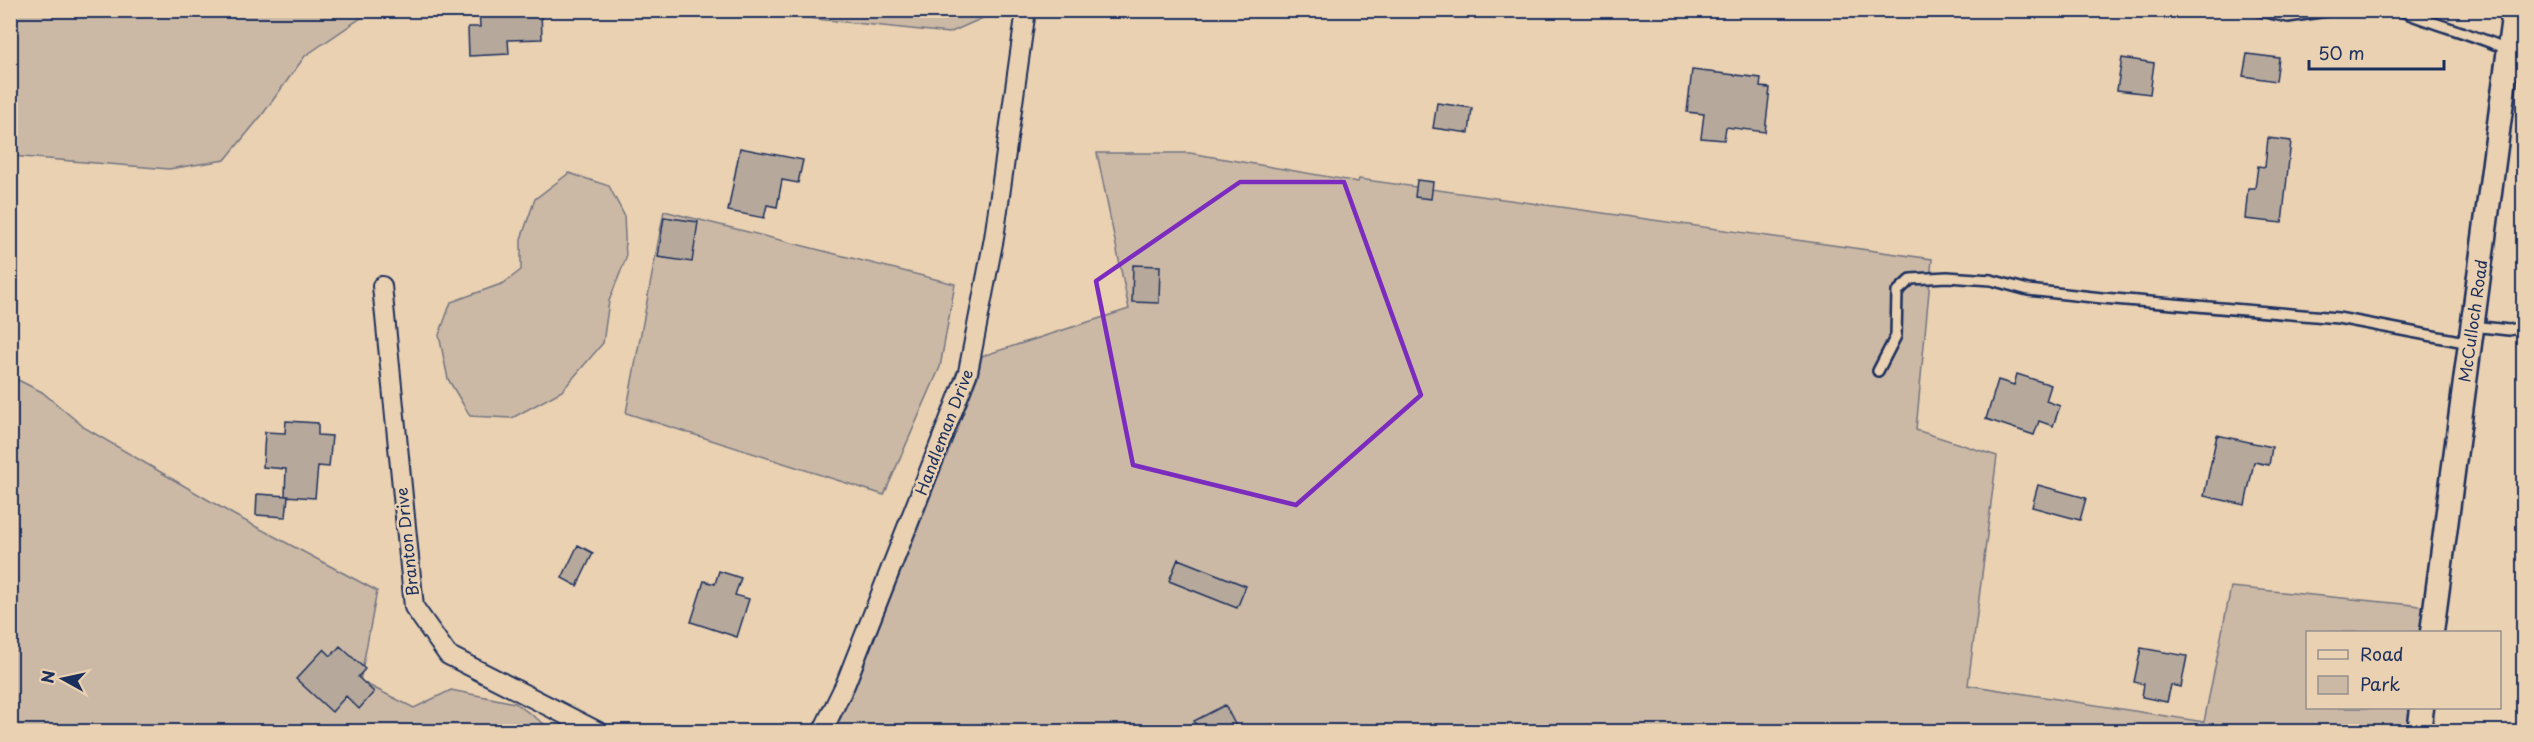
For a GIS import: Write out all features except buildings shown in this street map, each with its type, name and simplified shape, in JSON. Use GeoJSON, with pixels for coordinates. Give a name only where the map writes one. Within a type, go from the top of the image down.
{"type":"FeatureCollection","features":[{"type":"Feature","properties":{"kind":"street","name":"Handleman Drive"},"geometry":{"type":"LineString","coordinates":[[822,732],[845,685],[968,372],[994,238],[1026,10]]}},
{"type":"Feature","properties":{"kind":"street","name":"McCulloch Road"},"geometry":{"type":"LineString","coordinates":[[2432,631],[2514,10]]}},
{"type":"Feature","properties":{"kind":"street","name":"Branton Drive"},"geometry":{"type":"LineString","coordinates":[[382,286],[414,607],[448,655],[599,732]]}},
{"type":"Feature","properties":{"kind":"street"},"geometry":{"type":"LineString","coordinates":[[2419,732],[2422,709]]}},
{"type":"Feature","properties":{"kind":"lane"},"geometry":{"type":"LineString","coordinates":[[2256,10],[2289,17],[2332,10]]}},
{"type":"Feature","properties":{"kind":"lane"},"geometry":{"type":"LineString","coordinates":[[2399,10],[2434,24],[2480,37],[2509,50]]}},
{"type":"Feature","properties":{"kind":"lane"},"geometry":{"type":"LineString","coordinates":[[1878,371],[1896,336],[1897,292],[1911,279],[1991,280],[2028,290],[2338,318],[2471,335],[2523,327]]}},
{"type":"Feature","properties":{"kind":"highlighted area"},"geometry":{"type":"Polygon","coordinates":[[[1240,182],[1344,182],[1421,395],[1296,505],[1133,465],[1096,281],[1240,182]]]}},
{"type":"Feature","properties":{"kind":"green space"},"geometry":{"type":"Polygon","coordinates":[[[11,10],[371,11],[305,56],[262,115],[225,160],[169,169],[11,156],[11,10]]]}},
{"type":"Feature","properties":{"kind":"green space"},"geometry":{"type":"Polygon","coordinates":[[[742,11],[994,11],[994,13],[949,33],[742,11]]]}},
{"type":"Feature","properties":{"kind":"green space"},"geometry":{"type":"Polygon","coordinates":[[[1097,153],[1190,153],[1358,182],[1359,179],[1932,259],[1916,430],[1997,456],[1968,685],[2204,722],[2231,587],[2413,605],[2425,607],[2422,631],[2306,631],[2306,709],[2412,709],[2409,731],[834,732],[855,688],[978,376],[982,356],[1129,309],[1097,153]]]}},
{"type":"Feature","properties":{"kind":"green space"},"geometry":{"type":"Polygon","coordinates":[[[569,173],[609,186],[624,215],[626,258],[609,301],[603,343],[562,391],[512,418],[470,416],[448,379],[439,335],[451,302],[504,283],[521,270],[521,239],[535,199],[569,173]]]}},
{"type":"Feature","properties":{"kind":"green space"},"geometry":{"type":"Polygon","coordinates":[[[664,211],[955,284],[940,367],[884,495],[626,413],[664,211]]]}},
{"type":"Feature","properties":{"kind":"green space"},"geometry":{"type":"Polygon","coordinates":[[[10,376],[42,392],[85,428],[234,515],[377,591],[360,681],[414,708],[451,690],[515,703],[554,731],[11,731],[10,376]]]}}]}
